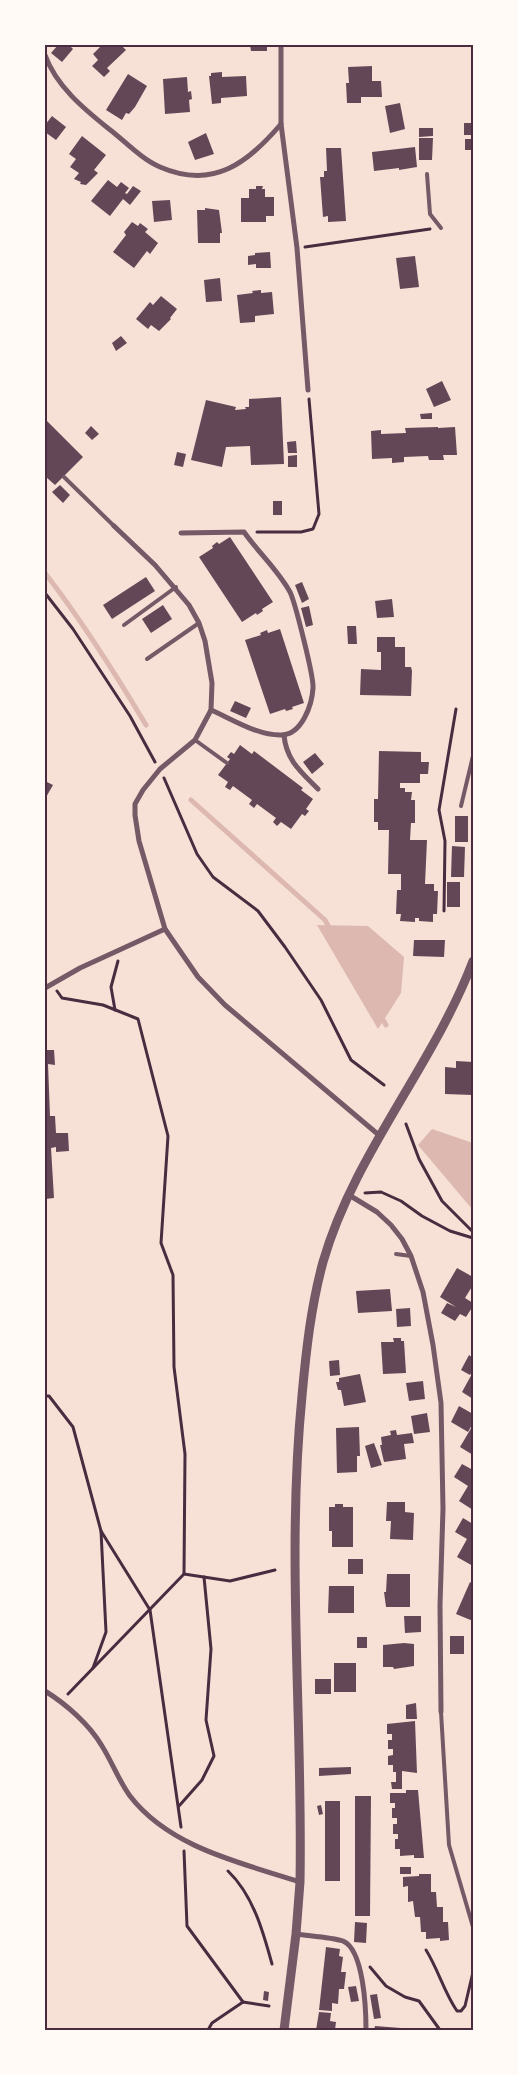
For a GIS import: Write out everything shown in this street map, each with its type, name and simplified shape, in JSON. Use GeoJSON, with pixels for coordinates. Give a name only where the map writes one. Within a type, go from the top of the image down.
{"type":"FeatureCollection","features":[{"type":"Feature","properties":{"kind":"street"},"geometry":{"type":"LineString","coordinates":[[280,45],[281,124],[297,248],[308,390]]}},
{"type":"Feature","properties":{"kind":"street"},"geometry":{"type":"LineString","coordinates":[[45,55],[53,73],[63,86],[97,119],[159,167],[182,174],[207,176],[230,169],[251,156],[281,124]]}},
{"type":"Feature","properties":{"kind":"street"},"geometry":{"type":"LineString","coordinates":[[114,526],[176,587],[199,623],[205,640],[212,683],[211,710],[195,740],[160,769],[143,790],[135,804],[140,841],[164,929],[198,976],[225,1006],[380,1137]]}},
{"type":"Feature","properties":{"kind":"street"},"geometry":{"type":"LineString","coordinates":[[181,533],[244,532],[291,594],[314,686],[310,708],[304,719],[296,728],[284,735],[255,729],[211,710]]}},
{"type":"Feature","properties":{"kind":"street"},"geometry":{"type":"LineString","coordinates":[[284,735],[289,758],[318,789]]}},
{"type":"Feature","properties":{"kind":"street"},"geometry":{"type":"LineString","coordinates":[[45,988],[80,968],[131,946],[164,929]]}},
{"type":"Feature","properties":{"kind":"street"},"geometry":{"type":"LineString","coordinates":[[284,2030],[296,1934],[300,1882],[295,1500],[299,1426],[314,1302],[323,1262],[348,1195],[444,1026],[473,961]]}},
{"type":"Feature","properties":{"kind":"street"},"geometry":{"type":"LineString","coordinates":[[348,1195],[392,1224],[411,1256],[434,1345],[441,1403],[443,1509],[440,1604],[441,1712]]}},
{"type":"Feature","properties":{"kind":"street"},"geometry":{"type":"LineString","coordinates":[[47,1692],[76,1714],[101,1744],[130,1796],[156,1822],[183,1840],[230,1859],[300,1882]]}},
{"type":"Feature","properties":{"kind":"street"},"geometry":{"type":"LineString","coordinates":[[296,1934],[344,1942],[352,1950],[358,1962],[365,2000],[366,2030]]}},
{"type":"Feature","properties":{"kind":"lane"},"geometry":{"type":"LineString","coordinates":[[427,174],[430,214],[441,228]]}},
{"type":"Feature","properties":{"kind":"lane"},"geometry":{"type":"LineString","coordinates":[[64,477],[114,526]]}},
{"type":"Feature","properties":{"kind":"lane"},"geometry":{"type":"LineString","coordinates":[[124,626],[176,587]]}},
{"type":"Feature","properties":{"kind":"lane"},"geometry":{"type":"LineString","coordinates":[[147,659],[199,623]]}},
{"type":"Feature","properties":{"kind":"lane"},"geometry":{"type":"LineString","coordinates":[[195,740],[227,763]]}},
{"type":"Feature","properties":{"kind":"lane"},"geometry":{"type":"LineString","coordinates":[[462,806],[473,756]]}},
{"type":"Feature","properties":{"kind":"lane"},"geometry":{"type":"LineString","coordinates":[[396,1254],[411,1256]]}},
{"type":"Feature","properties":{"kind":"lane"},"geometry":{"type":"LineString","coordinates":[[441,1712],[449,1845],[473,1927]]}},
{"type":"Feature","properties":{"kind":"path"},"geometry":{"type":"LineString","coordinates":[[297,248],[441,228]]}},
{"type":"Feature","properties":{"kind":"path"},"geometry":{"type":"LineString","coordinates":[[244,532],[301,532],[313,529],[319,514],[308,390]]}},
{"type":"Feature","properties":{"kind":"path"},"geometry":{"type":"LineString","coordinates":[[45,593],[73,629],[130,716],[160,769],[197,854],[213,877],[258,911],[285,946],[321,1000],[351,1060],[384,1085]]}},
{"type":"Feature","properties":{"kind":"path"},"geometry":{"type":"LineString","coordinates":[[444,910],[445,841],[439,810],[456,709]]}},
{"type":"Feature","properties":{"kind":"path"},"geometry":{"type":"LineString","coordinates":[[115,1010],[111,987],[116,962],[131,946]]}},
{"type":"Feature","properties":{"kind":"path"},"geometry":{"type":"LineString","coordinates":[[47,1692],[69,1694],[184,1574],[185,1454],[174,1367],[173,1275],[161,1243],[168,1136],[138,1020],[103,1005],[62,998],[51,985]]}},
{"type":"Feature","properties":{"kind":"path"},"geometry":{"type":"LineString","coordinates":[[406,1124],[419,1159],[442,1201],[473,1232]]}},
{"type":"Feature","properties":{"kind":"path"},"geometry":{"type":"LineString","coordinates":[[348,1195],[381,1192],[401,1201],[422,1216],[450,1231],[473,1238]]}},
{"type":"Feature","properties":{"kind":"path"},"geometry":{"type":"LineString","coordinates":[[45,1396],[49,1396],[73,1427],[101,1532],[106,1632],[92,1671]]}},
{"type":"Feature","properties":{"kind":"path"},"geometry":{"type":"LineString","coordinates":[[101,1532],[150,1610],[183,1840],[187,1926],[243,2002]]}},
{"type":"Feature","properties":{"kind":"path"},"geometry":{"type":"LineString","coordinates":[[184,1574],[230,1581],[275,1570]]}},
{"type":"Feature","properties":{"kind":"path"},"geometry":{"type":"LineString","coordinates":[[178,1807],[202,1780],[214,1756],[206,1720],[211,1649],[204,1577]]}},
{"type":"Feature","properties":{"kind":"path"},"geometry":{"type":"LineString","coordinates":[[230,1859],[227,1869],[239,1881],[262,1927],[272,1964]]}},
{"type":"Feature","properties":{"kind":"path"},"geometry":{"type":"LineString","coordinates":[[426,1950],[435,1964],[447,1994],[458,2011],[461,2011],[465,2006],[473,1972]]}},
{"type":"Feature","properties":{"kind":"path"},"geometry":{"type":"LineString","coordinates":[[358,1962],[372,1968],[386,1986],[392,1990],[404,1997],[419,2001],[440,2030]]}},
{"type":"Feature","properties":{"kind":"path"},"geometry":{"type":"LineString","coordinates":[[208,2030],[212,2023],[243,2002],[269,2006]]}},
{"type":"Feature","properties":{"kind":"shaded area"},"geometry":{"type":"Polygon","coordinates":[[[317,925],[368,926],[404,957],[401,993],[378,1029],[317,925]]]}},
{"type":"Feature","properties":{"kind":"shaded area"},"geometry":{"type":"Polygon","coordinates":[[[432,1129],[473,1143],[472,1209],[418,1145],[432,1129]]]}},
{"type":"Feature","properties":{"kind":"building"},"geometry":{"type":"Polygon","coordinates":[[[58,45],[69,45],[73,49],[62,62],[51,53],[58,45]]]}},
{"type":"Feature","properties":{"kind":"building"},"geometry":{"type":"Polygon","coordinates":[[[98,45],[121,45],[126,50],[107,68],[110,71],[104,77],[92,66],[98,60],[93,54],[100,47],[98,45]]]}},
{"type":"Feature","properties":{"kind":"building"},"geometry":{"type":"Polygon","coordinates":[[[250,45],[267,45],[267,51],[251,51],[250,45]]]}},
{"type":"Feature","properties":{"kind":"building"},"geometry":{"type":"Polygon","coordinates":[[[372,66],[372,81],[381,81],[382,97],[361,97],[361,103],[347,103],[346,83],[349,83],[348,67],[372,66]]]}},
{"type":"Feature","properties":{"kind":"building"},"geometry":{"type":"Polygon","coordinates":[[[222,72],[222,77],[246,76],[247,96],[221,98],[221,103],[212,104],[209,76],[211,76],[211,73],[222,72]]]}},
{"type":"Feature","properties":{"kind":"building"},"geometry":{"type":"Polygon","coordinates":[[[128,74],[147,86],[135,107],[129,114],[126,113],[122,120],[106,110],[128,74]]]}},
{"type":"Feature","properties":{"kind":"building"},"geometry":{"type":"Polygon","coordinates":[[[187,77],[188,92],[191,91],[192,99],[189,100],[190,112],[165,114],[163,79],[187,77]]]}},
{"type":"Feature","properties":{"kind":"building"},"geometry":{"type":"Polygon","coordinates":[[[400,103],[405,129],[390,133],[385,106],[400,103]]]}},
{"type":"Feature","properties":{"kind":"building"},"geometry":{"type":"Polygon","coordinates":[[[52,116],[66,127],[56,140],[45,132],[45,125],[52,116]]]}},
{"type":"Feature","properties":{"kind":"building"},"geometry":{"type":"Polygon","coordinates":[[[464,123],[473,123],[473,135],[464,135],[464,123]]]}},
{"type":"Feature","properties":{"kind":"building"},"geometry":{"type":"Polygon","coordinates":[[[419,128],[433,128],[433,136],[419,137],[419,128]]]}},
{"type":"Feature","properties":{"kind":"building"},"geometry":{"type":"Polygon","coordinates":[[[206,133],[214,154],[195,160],[188,142],[206,133]]]}},
{"type":"Feature","properties":{"kind":"building"},"geometry":{"type":"Polygon","coordinates":[[[82,136],[106,155],[94,170],[98,173],[86,185],[80,184],[81,182],[74,179],[79,173],[70,167],[76,159],[69,154],[82,136]]]}},
{"type":"Feature","properties":{"kind":"building"},"geometry":{"type":"Polygon","coordinates":[[[419,138],[433,138],[432,160],[419,160],[419,138]]]}},
{"type":"Feature","properties":{"kind":"building"},"geometry":{"type":"Polygon","coordinates":[[[465,139],[473,139],[473,150],[465,150],[465,139]]]}},
{"type":"Feature","properties":{"kind":"building"},"geometry":{"type":"Polygon","coordinates":[[[415,147],[417,167],[374,171],[372,152],[415,147]]]}},
{"type":"Feature","properties":{"kind":"building"},"geometry":{"type":"Polygon","coordinates":[[[326,148],[341,148],[346,221],[328,222],[328,216],[323,217],[320,177],[324,177],[324,171],[327,171],[326,148]]]}},
{"type":"Feature","properties":{"kind":"building"},"geometry":{"type":"Polygon","coordinates":[[[108,180],[117,187],[121,182],[129,188],[125,193],[127,194],[133,186],[141,191],[130,205],[123,199],[110,216],[91,201],[108,180]]]}},
{"type":"Feature","properties":{"kind":"building"},"geometry":{"type":"Polygon","coordinates":[[[256,186],[263,186],[262,189],[265,189],[265,197],[274,197],[274,216],[266,216],[266,222],[241,222],[241,198],[249,198],[249,189],[256,189],[256,186]]]}},
{"type":"Feature","properties":{"kind":"building"},"geometry":{"type":"Polygon","coordinates":[[[170,200],[172,220],[154,222],[152,201],[170,200]]]}},
{"type":"Feature","properties":{"kind":"building"},"geometry":{"type":"Polygon","coordinates":[[[205,208],[219,210],[222,233],[220,233],[220,243],[198,243],[197,210],[205,210],[205,208]]]}},
{"type":"Feature","properties":{"kind":"building"},"geometry":{"type":"Polygon","coordinates":[[[132,222],[138,226],[140,223],[148,229],[145,232],[158,243],[150,254],[147,251],[134,268],[113,252],[126,235],[124,232],[132,222]]]}},
{"type":"Feature","properties":{"kind":"building"},"geometry":{"type":"Polygon","coordinates":[[[270,252],[271,268],[256,268],[256,264],[248,265],[248,256],[255,255],[255,253],[270,252]]]}},
{"type":"Feature","properties":{"kind":"building"},"geometry":{"type":"Polygon","coordinates":[[[415,256],[419,287],[400,289],[396,258],[415,256]]]}},
{"type":"Feature","properties":{"kind":"building"},"geometry":{"type":"Polygon","coordinates":[[[220,278],[222,301],[206,302],[204,280],[220,278]]]}},
{"type":"Feature","properties":{"kind":"building"},"geometry":{"type":"Polygon","coordinates":[[[261,290],[261,293],[272,292],[274,314],[255,316],[255,322],[240,323],[237,295],[261,290]]]}},
{"type":"Feature","properties":{"kind":"building"},"geometry":{"type":"Polygon","coordinates":[[[161,296],[177,309],[171,319],[159,331],[151,325],[148,329],[136,319],[150,302],[153,305],[161,296]]]}},
{"type":"Feature","properties":{"kind":"building"},"geometry":{"type":"Polygon","coordinates":[[[121,336],[127,343],[116,351],[112,343],[121,336]]]}},
{"type":"Feature","properties":{"kind":"building"},"geometry":{"type":"Polygon","coordinates":[[[442,381],[451,400],[434,407],[426,389],[442,381]]]}},
{"type":"Feature","properties":{"kind":"building"},"geometry":{"type":"Polygon","coordinates":[[[281,397],[284,464],[251,465],[250,446],[226,447],[222,467],[191,460],[206,400],[236,407],[235,410],[249,407],[249,399],[281,397]]]}},
{"type":"Feature","properties":{"kind":"building"},"geometry":{"type":"Polygon","coordinates":[[[432,413],[432,419],[421,419],[420,414],[432,413]]]}},
{"type":"Feature","properties":{"kind":"building"},"geometry":{"type":"Polygon","coordinates":[[[45,419],[83,457],[55,485],[45,478],[45,419]]]}},
{"type":"Feature","properties":{"kind":"building"},"geometry":{"type":"Polygon","coordinates":[[[91,426],[99,434],[92,440],[85,433],[91,426]]]}},
{"type":"Feature","properties":{"kind":"building"},"geometry":{"type":"Polygon","coordinates":[[[455,427],[457,455],[443,455],[444,460],[429,460],[428,456],[404,457],[404,462],[392,463],[392,458],[372,459],[371,431],[381,430],[381,434],[406,433],[405,428],[455,427]]]}},
{"type":"Feature","properties":{"kind":"building"},"geometry":{"type":"Polygon","coordinates":[[[296,441],[297,453],[288,453],[287,442],[296,441]]]}},
{"type":"Feature","properties":{"kind":"building"},"geometry":{"type":"Polygon","coordinates":[[[177,452],[186,454],[183,467],[174,465],[177,452]]]}},
{"type":"Feature","properties":{"kind":"building"},"geometry":{"type":"Polygon","coordinates":[[[297,455],[297,467],[288,467],[288,456],[297,455]]]}},
{"type":"Feature","properties":{"kind":"building"},"geometry":{"type":"Polygon","coordinates":[[[60,485],[70,495],[63,503],[52,492],[60,485]]]}},
{"type":"Feature","properties":{"kind":"building"},"geometry":{"type":"Polygon","coordinates":[[[273,501],[282,501],[282,515],[273,515],[273,501]]]}},
{"type":"Feature","properties":{"kind":"building"},"geometry":{"type":"Polygon","coordinates":[[[230,537],[273,602],[262,609],[263,611],[257,615],[256,613],[242,622],[199,557],[213,548],[212,546],[217,542],[219,544],[230,537]]]}},
{"type":"Feature","properties":{"kind":"building"},"geometry":{"type":"Polygon","coordinates":[[[146,577],[155,591],[112,619],[103,605],[146,577]]]}},
{"type":"Feature","properties":{"kind":"building"},"geometry":{"type":"Polygon","coordinates":[[[302,582],[309,599],[302,603],[295,585],[302,582]]]}},
{"type":"Feature","properties":{"kind":"building"},"geometry":{"type":"Polygon","coordinates":[[[392,599],[394,617],[377,618],[375,601],[392,599]]]}},
{"type":"Feature","properties":{"kind":"building"},"geometry":{"type":"Polygon","coordinates":[[[163,605],[172,619],[151,633],[142,619],[163,605]]]}},
{"type":"Feature","properties":{"kind":"building"},"geometry":{"type":"Polygon","coordinates":[[[309,606],[313,625],[306,627],[301,608],[309,606]]]}},
{"type":"Feature","properties":{"kind":"building"},"geometry":{"type":"Polygon","coordinates":[[[347,626],[356,626],[357,644],[348,644],[347,626]]]}},
{"type":"Feature","properties":{"kind":"building"},"geometry":{"type":"Polygon","coordinates":[[[280,629],[304,703],[292,707],[293,709],[286,711],[285,709],[270,714],[245,640],[261,635],[260,633],[267,630],[268,633],[280,629]]]}},
{"type":"Feature","properties":{"kind":"building"},"geometry":{"type":"Polygon","coordinates":[[[377,637],[395,637],[395,647],[405,647],[405,667],[411,667],[412,671],[411,696],[360,695],[361,669],[381,670],[381,652],[377,652],[377,637]]]}},
{"type":"Feature","properties":{"kind":"building"},"geometry":{"type":"Polygon","coordinates":[[[235,701],[251,708],[246,718],[230,711],[235,701]]]}},
{"type":"Feature","properties":{"kind":"building"},"geometry":{"type":"Polygon","coordinates":[[[240,745],[252,754],[254,751],[303,788],[301,790],[313,799],[306,809],[309,811],[305,816],[302,814],[291,829],[281,822],[277,826],[273,822],[276,818],[257,804],[254,808],[249,804],[252,800],[233,786],[230,790],[225,787],[228,782],[218,775],[230,759],[227,757],[231,752],[234,754],[240,745]]]}},
{"type":"Feature","properties":{"kind":"building"},"geometry":{"type":"Polygon","coordinates":[[[379,751],[421,752],[421,762],[429,762],[428,774],[420,774],[420,783],[400,783],[400,788],[405,788],[405,792],[412,792],[411,800],[415,800],[415,823],[411,823],[410,840],[427,840],[425,884],[434,884],[434,891],[438,891],[437,914],[433,914],[433,922],[419,921],[419,918],[415,918],[415,922],[400,921],[401,914],[396,914],[397,890],[401,890],[401,874],[388,874],[389,830],[378,830],[378,822],[374,822],[374,799],[378,799],[379,751]]]}},
{"type":"Feature","properties":{"kind":"building"},"geometry":{"type":"Polygon","coordinates":[[[315,753],[324,764],[312,774],[303,762],[315,753]]]}},
{"type":"Feature","properties":{"kind":"building"},"geometry":{"type":"Polygon","coordinates":[[[45,781],[53,785],[45,799],[45,781]]]}},
{"type":"Feature","properties":{"kind":"building"},"geometry":{"type":"Polygon","coordinates":[[[455,816],[468,816],[468,842],[455,842],[455,816]]]}},
{"type":"Feature","properties":{"kind":"building"},"geometry":{"type":"Polygon","coordinates":[[[452,846],[465,847],[464,877],[451,877],[452,846]]]}},
{"type":"Feature","properties":{"kind":"building"},"geometry":{"type":"Polygon","coordinates":[[[447,882],[460,882],[460,907],[447,907],[447,882]]]}},
{"type":"Feature","properties":{"kind":"building"},"geometry":{"type":"Polygon","coordinates":[[[414,940],[445,940],[444,957],[413,956],[414,940]]]}},
{"type":"Feature","properties":{"kind":"building"},"geometry":{"type":"Polygon","coordinates":[[[45,1050],[54,1050],[55,1065],[48,1064],[50,1116],[55,1116],[56,1133],[68,1133],[69,1151],[56,1152],[56,1147],[51,1148],[54,1198],[45,1199],[45,1050]]]}},
{"type":"Feature","properties":{"kind":"building"},"geometry":{"type":"Polygon","coordinates":[[[456,1061],[473,1062],[473,1095],[445,1094],[445,1067],[456,1068],[456,1061]]]}},
{"type":"Feature","properties":{"kind":"building"},"geometry":{"type":"Polygon","coordinates":[[[457,1268],[473,1277],[473,1285],[465,1298],[473,1303],[473,1306],[466,1317],[460,1314],[455,1321],[441,1313],[447,1303],[456,1307],[440,1297],[457,1268]]]}},
{"type":"Feature","properties":{"kind":"building"},"geometry":{"type":"Polygon","coordinates":[[[390,1289],[392,1311],[358,1313],[356,1291],[390,1289]]]}},
{"type":"Feature","properties":{"kind":"building"},"geometry":{"type":"Polygon","coordinates":[[[410,1308],[411,1326],[397,1327],[396,1309],[410,1308]]]}},
{"type":"Feature","properties":{"kind":"building"},"geometry":{"type":"Polygon","coordinates":[[[393,1338],[401,1338],[401,1341],[404,1341],[406,1373],[383,1374],[381,1342],[394,1342],[393,1338]]]}},
{"type":"Feature","properties":{"kind":"building"},"geometry":{"type":"Polygon","coordinates":[[[469,1355],[473,1358],[473,1370],[470,1375],[461,1370],[469,1355]]]}},
{"type":"Feature","properties":{"kind":"building"},"geometry":{"type":"Polygon","coordinates":[[[339,1360],[340,1375],[330,1376],[329,1361],[339,1360]]]}},
{"type":"Feature","properties":{"kind":"building"},"geometry":{"type":"Polygon","coordinates":[[[473,1372],[473,1399],[462,1392],[473,1372]]]}},
{"type":"Feature","properties":{"kind":"building"},"geometry":{"type":"Polygon","coordinates":[[[360,1374],[366,1402],[344,1406],[341,1390],[338,1390],[336,1382],[339,1382],[339,1378],[360,1374]]]}},
{"type":"Feature","properties":{"kind":"building"},"geometry":{"type":"Polygon","coordinates":[[[423,1381],[425,1399],[409,1401],[406,1383],[423,1381]]]}},
{"type":"Feature","properties":{"kind":"building"},"geometry":{"type":"Polygon","coordinates":[[[459,1406],[473,1414],[473,1423],[468,1432],[451,1422],[459,1406]]]}},
{"type":"Feature","properties":{"kind":"building"},"geometry":{"type":"Polygon","coordinates":[[[427,1413],[430,1432],[414,1434],[411,1416],[427,1413]]]}},
{"type":"Feature","properties":{"kind":"building"},"geometry":{"type":"Polygon","coordinates":[[[473,1425],[473,1455],[460,1447],[473,1425]]]}},
{"type":"Feature","properties":{"kind":"building"},"geometry":{"type":"Polygon","coordinates":[[[359,1427],[360,1456],[357,1456],[357,1472],[337,1473],[336,1428],[359,1427]]]}},
{"type":"Feature","properties":{"kind":"building"},"geometry":{"type":"Polygon","coordinates":[[[396,1430],[397,1435],[412,1433],[414,1443],[404,1444],[406,1459],[384,1462],[380,1445],[382,1445],[381,1437],[391,1435],[390,1431],[396,1430]]]}},
{"type":"Feature","properties":{"kind":"building"},"geometry":{"type":"Polygon","coordinates":[[[374,1443],[382,1465],[371,1468],[365,1446],[374,1443]]]}},
{"type":"Feature","properties":{"kind":"building"},"geometry":{"type":"Polygon","coordinates":[[[462,1464],[473,1470],[473,1510],[459,1501],[468,1486],[454,1477],[462,1464]]]}},
{"type":"Feature","properties":{"kind":"building"},"geometry":{"type":"Polygon","coordinates":[[[387,1502],[405,1502],[405,1512],[414,1513],[413,1540],[390,1539],[391,1521],[386,1521],[387,1502]]]}},
{"type":"Feature","properties":{"kind":"building"},"geometry":{"type":"Polygon","coordinates":[[[335,1504],[343,1504],[343,1507],[353,1507],[353,1547],[332,1547],[332,1531],[329,1531],[329,1507],[335,1507],[335,1504]]]}},
{"type":"Feature","properties":{"kind":"building"},"geometry":{"type":"Polygon","coordinates":[[[463,1518],[473,1524],[473,1566],[457,1557],[467,1539],[455,1532],[463,1518]]]}},
{"type":"Feature","properties":{"kind":"building"},"geometry":{"type":"Polygon","coordinates":[[[348,1559],[363,1559],[363,1574],[348,1574],[348,1559]]]}},
{"type":"Feature","properties":{"kind":"building"},"geometry":{"type":"Polygon","coordinates":[[[387,1574],[410,1574],[410,1607],[386,1607],[384,1592],[386,1592],[387,1574]]]}},
{"type":"Feature","properties":{"kind":"building"},"geometry":{"type":"Polygon","coordinates":[[[470,1582],[473,1584],[473,1621],[456,1614],[470,1582]]]}},
{"type":"Feature","properties":{"kind":"building"},"geometry":{"type":"Polygon","coordinates":[[[329,1586],[354,1586],[354,1613],[328,1613],[329,1586]]]}},
{"type":"Feature","properties":{"kind":"building"},"geometry":{"type":"Polygon","coordinates":[[[404,1616],[421,1616],[421,1632],[405,1633],[404,1616]]]}},
{"type":"Feature","properties":{"kind":"building"},"geometry":{"type":"Polygon","coordinates":[[[450,1636],[464,1636],[464,1654],[450,1654],[450,1636]]]}},
{"type":"Feature","properties":{"kind":"building"},"geometry":{"type":"Polygon","coordinates":[[[357,1637],[367,1637],[367,1648],[357,1648],[357,1637]]]}},
{"type":"Feature","properties":{"kind":"building"},"geometry":{"type":"Polygon","coordinates":[[[414,1644],[414,1666],[394,1669],[393,1667],[383,1667],[383,1645],[414,1644]]]}},
{"type":"Feature","properties":{"kind":"building"},"geometry":{"type":"Polygon","coordinates":[[[334,1663],[356,1663],[356,1692],[334,1692],[334,1663]]]}},
{"type":"Feature","properties":{"kind":"building"},"geometry":{"type":"Polygon","coordinates":[[[315,1679],[331,1679],[331,1694],[315,1694],[315,1679]]]}},
{"type":"Feature","properties":{"kind":"building"},"geometry":{"type":"Polygon","coordinates":[[[416,1703],[417,1719],[406,1719],[406,1705],[416,1703]]]}},
{"type":"Feature","properties":{"kind":"building"},"geometry":{"type":"Polygon","coordinates":[[[415,1721],[417,1773],[402,1771],[402,1789],[392,1789],[391,1782],[396,1782],[396,1772],[393,1772],[393,1765],[388,1765],[388,1756],[393,1755],[393,1749],[388,1749],[388,1740],[392,1740],[392,1734],[387,1734],[387,1724],[415,1721]]]}},
{"type":"Feature","properties":{"kind":"building"},"geometry":{"type":"Polygon","coordinates":[[[351,1767],[351,1774],[319,1776],[319,1768],[351,1767]]]}},
{"type":"Feature","properties":{"kind":"building"},"geometry":{"type":"Polygon","coordinates":[[[406,1790],[418,1790],[424,1858],[414,1858],[414,1855],[400,1856],[400,1849],[395,1849],[395,1839],[398,1839],[398,1834],[393,1834],[393,1824],[397,1824],[397,1818],[392,1818],[392,1808],[395,1808],[395,1803],[390,1803],[390,1793],[406,1793],[406,1790]]]}},
{"type":"Feature","properties":{"kind":"building"},"geometry":{"type":"Polygon","coordinates":[[[355,1796],[371,1796],[370,1916],[355,1916],[355,1796]]]}},
{"type":"Feature","properties":{"kind":"building"},"geometry":{"type":"Polygon","coordinates":[[[325,1801],[340,1801],[340,1881],[325,1881],[325,1801]]]}},
{"type":"Feature","properties":{"kind":"building"},"geometry":{"type":"Polygon","coordinates":[[[321,1805],[323,1814],[319,1815],[317,1806],[321,1805]]]}},
{"type":"Feature","properties":{"kind":"building"},"geometry":{"type":"Polygon","coordinates":[[[400,1867],[411,1867],[411,1874],[400,1874],[400,1867]]]}},
{"type":"Feature","properties":{"kind":"building"},"geometry":{"type":"Polygon","coordinates":[[[419,1874],[431,1874],[431,1892],[436,1892],[437,1907],[443,1907],[443,1922],[448,1922],[449,1940],[440,1941],[440,1938],[426,1939],[426,1932],[421,1932],[420,1917],[415,1917],[413,1901],[408,1902],[408,1886],[403,1887],[403,1877],[419,1876],[419,1874]]]}},
{"type":"Feature","properties":{"kind":"building"},"geometry":{"type":"Polygon","coordinates":[[[355,1922],[367,1923],[366,1943],[354,1942],[355,1922]]]}},
{"type":"Feature","properties":{"kind":"building"},"geometry":{"type":"Polygon","coordinates":[[[326,1947],[340,1949],[339,1956],[343,1957],[341,1972],[346,1972],[344,1989],[339,1989],[338,2004],[332,2003],[332,2011],[319,2010],[326,1947]]]}},
{"type":"Feature","properties":{"kind":"building"},"geometry":{"type":"Polygon","coordinates":[[[356,1986],[359,2001],[351,2002],[348,1987],[356,1986]]]}},
{"type":"Feature","properties":{"kind":"building"},"geometry":{"type":"Polygon","coordinates":[[[264,1991],[269,1992],[268,2001],[263,2000],[264,1991]]]}},
{"type":"Feature","properties":{"kind":"building"},"geometry":{"type":"Polygon","coordinates":[[[377,1994],[381,2018],[374,2019],[370,1995],[377,1994]]]}},
{"type":"Feature","properties":{"kind":"building"},"geometry":{"type":"Polygon","coordinates":[[[319,2012],[331,2013],[330,2021],[336,2022],[335,2030],[316,2030],[319,2012]]]}},
{"type":"Feature","properties":{"kind":"building"},"geometry":{"type":"Polygon","coordinates":[[[375,2026],[401,2028],[401,2030],[374,2030],[375,2026]]]}},
{"type":"Feature","properties":{"kind":"waterway"},"geometry":{"type":"LineString","coordinates":[[45,573],[98,648],[146,725]]}},
{"type":"Feature","properties":{"kind":"waterway"},"geometry":{"type":"LineString","coordinates":[[191,800],[325,920],[331,931]]}},
{"type":"Feature","properties":{"kind":"waterway"},"geometry":{"type":"LineString","coordinates":[[381,1016],[386,1025]]}}]}
